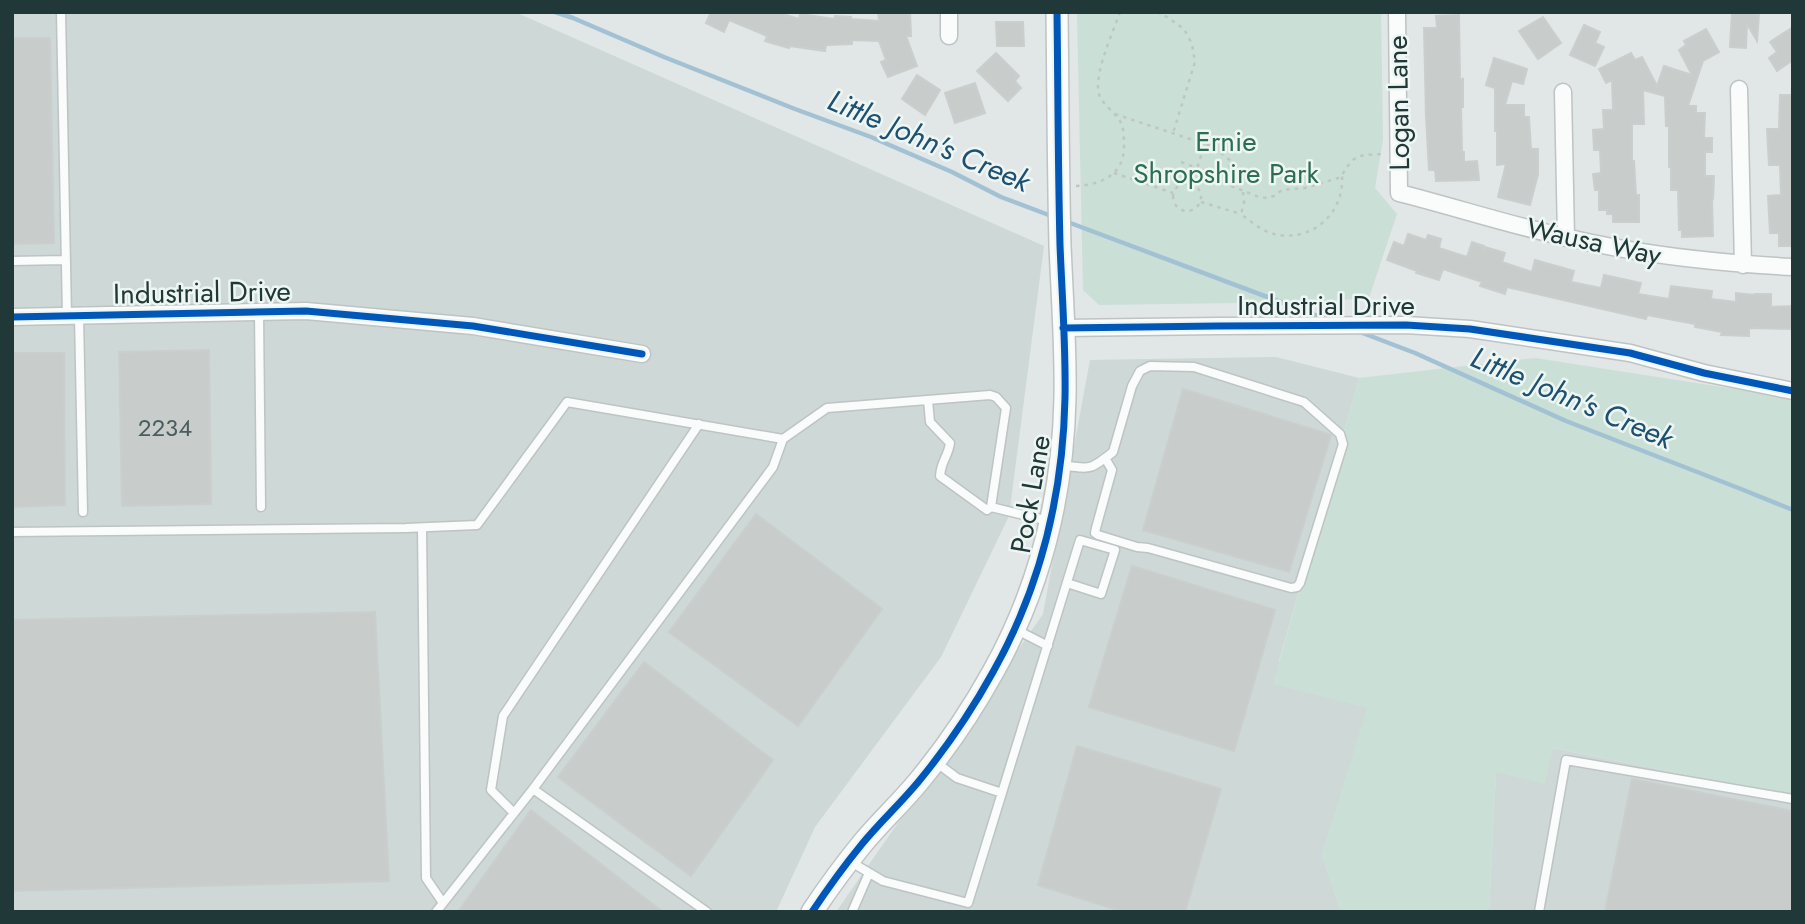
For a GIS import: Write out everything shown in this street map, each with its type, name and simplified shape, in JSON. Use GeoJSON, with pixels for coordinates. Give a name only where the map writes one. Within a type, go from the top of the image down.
{"type":"FeatureCollection","features":[{"type":"Feature","properties":{"kind":"street"},"geometry":{"type":"LineString","coordinates":[[949,12],[949,36]]}},
{"type":"Feature","properties":{"kind":"street","name":"Pock Lane"},"geometry":{"type":"LineString","coordinates":[[812,912],[849,861],[934,761],[969,713],[1015,629],[1041,557],[1060,465],[1065,397],[1057,12]]}},
{"type":"Feature","properties":{"kind":"street","name":"Logan Lane"},"geometry":{"type":"LineString","coordinates":[[1397,12],[1399,193]]}},
{"type":"Feature","properties":{"kind":"street"},"geometry":{"type":"LineString","coordinates":[[1739,89],[1743,265]]}},
{"type":"Feature","properties":{"kind":"street"},"geometry":{"type":"LineString","coordinates":[[1563,92],[1566,238]]}},
{"type":"Feature","properties":{"kind":"street","name":"Wausa Way"},"geometry":{"type":"LineString","coordinates":[[1399,193],[1566,238],[1683,259],[1793,267]]}},
{"type":"Feature","properties":{"kind":"street","name":"Industrial Drive"},"geometry":{"type":"LineString","coordinates":[[12,317],[306,311],[473,326],[642,354]]}},
{"type":"Feature","properties":{"kind":"street","name":"Industrial Drive"},"geometry":{"type":"LineString","coordinates":[[1063,328],[1406,325],[1470,329],[1630,353],[1704,373],[1793,391]]}},
{"type":"Feature","properties":{"kind":"lane"},"geometry":{"type":"LineString","coordinates":[[61,12],[66,260],[73,316],[83,512]]}},
{"type":"Feature","properties":{"kind":"lane"},"geometry":{"type":"LineString","coordinates":[[12,261],[66,260]]}},
{"type":"Feature","properties":{"kind":"lane"},"geometry":{"type":"LineString","coordinates":[[259,312],[261,508]]}},
{"type":"Feature","properties":{"kind":"lane"},"geometry":{"type":"LineString","coordinates":[[1060,465],[1094,467],[1105,458],[1113,452],[1132,386],[1140,371],[1150,366],[1194,366],[1304,402],[1340,434],[1343,444],[1300,583],[1291,588],[1137,547],[1095,533],[1112,470],[1105,458]]}},
{"type":"Feature","properties":{"kind":"lane"},"geometry":{"type":"LineString","coordinates":[[436,912],[533,789],[773,467],[783,439],[827,408],[990,395],[996,397],[1006,408],[991,507]]}},
{"type":"Feature","properties":{"kind":"lane"},"geometry":{"type":"LineString","coordinates":[[928,400],[930,422],[950,443],[940,476],[987,510],[991,507],[1050,522]]}},
{"type":"Feature","properties":{"kind":"lane"},"geometry":{"type":"LineString","coordinates":[[12,532],[422,528],[477,525],[567,402],[783,439]]}},
{"type":"Feature","properties":{"kind":"lane"},"geometry":{"type":"LineString","coordinates":[[514,814],[491,790],[503,716],[699,424]]}},
{"type":"Feature","properties":{"kind":"lane"},"geometry":{"type":"LineString","coordinates":[[422,528],[426,878],[443,904]]}},
{"type":"Feature","properties":{"kind":"lane"},"geometry":{"type":"LineString","coordinates":[[968,903],[1080,540],[1115,550],[1101,594],[1067,583]]}},
{"type":"Feature","properties":{"kind":"lane"},"geometry":{"type":"LineString","coordinates":[[1015,629],[1048,646]]}},
{"type":"Feature","properties":{"kind":"lane"},"geometry":{"type":"LineString","coordinates":[[1539,912],[1566,760],[1793,799]]}},
{"type":"Feature","properties":{"kind":"lane"},"geometry":{"type":"LineString","coordinates":[[934,761],[957,778],[1002,793]]}},
{"type":"Feature","properties":{"kind":"lane"},"geometry":{"type":"LineString","coordinates":[[533,789],[707,912]]}},
{"type":"Feature","properties":{"kind":"lane"},"geometry":{"type":"LineString","coordinates":[[849,861],[883,881],[968,903],[975,912]]}},
{"type":"Feature","properties":{"kind":"lane"},"geometry":{"type":"LineString","coordinates":[[852,912],[869,873]]}},
{"type":"Feature","properties":{"kind":"path"},"geometry":{"type":"LineString","coordinates":[[1059,192],[1098,183],[1114,173],[1124,157],[1122,125],[1098,94],[1098,75],[1120,12]]}},
{"type":"Feature","properties":{"kind":"path"},"geometry":{"type":"LineString","coordinates":[[1157,12],[1184,29],[1192,44],[1195,62],[1173,133]]}},
{"type":"Feature","properties":{"kind":"path"},"geometry":{"type":"LineString","coordinates":[[1115,114],[1215,148],[1232,162],[1225,173],[1231,186],[1259,197],[1268,198],[1282,190],[1305,188],[1342,175],[1353,160],[1364,155],[1398,154]]}},
{"type":"Feature","properties":{"kind":"path"},"geometry":{"type":"LineString","coordinates":[[1192,183],[1205,144]]}},
{"type":"Feature","properties":{"kind":"path"},"geometry":{"type":"LineString","coordinates":[[1181,162],[1197,168]]}},
{"type":"Feature","properties":{"kind":"path"},"geometry":{"type":"LineString","coordinates":[[1216,172],[1225,173]]}},
{"type":"Feature","properties":{"kind":"path"},"geometry":{"type":"LineString","coordinates":[[1114,173],[1173,193]]}},
{"type":"Feature","properties":{"kind":"path"},"geometry":{"type":"LineString","coordinates":[[1201,202],[1241,214],[1260,229],[1273,234],[1288,236],[1307,233],[1329,219],[1340,200],[1342,175]]}},
{"type":"Feature","properties":{"kind":"path"},"geometry":{"type":"LineString","coordinates":[[1192,183],[1202,194],[1201,202],[1190,212],[1183,211],[1176,207],[1173,193],[1177,186],[1192,183]]}},
{"type":"Feature","properties":{"kind":"path"},"geometry":{"type":"LineString","coordinates":[[1241,214],[1243,190]]}},
{"type":"Feature","properties":{"kind":"shaded area"},"geometry":{"type":"Polygon","coordinates":[[[12,12],[515,12],[1044,246],[1009,516],[941,657],[815,827],[776,912],[12,912],[12,12]]]}},
{"type":"Feature","properties":{"kind":"shaded area"},"geometry":{"type":"Polygon","coordinates":[[[1276,357],[1359,378],[1279,661],[1368,708],[1322,855],[1341,912],[836,912],[1043,614],[1090,360],[1276,357]]]}},
{"type":"Feature","properties":{"kind":"shaded area"},"geometry":{"type":"Polygon","coordinates":[[[1552,748],[1793,796],[1793,912],[1489,912],[1496,772],[1552,748]]]}},
{"type":"Feature","properties":{"kind":"green space","name":"Ernie Shropshire Park"},"geometry":{"type":"Polygon","coordinates":[[[1077,12],[1381,12],[1383,140],[1375,188],[1397,214],[1369,298],[1311,302],[1099,305],[1083,290],[1077,12]]]}},
{"type":"Feature","properties":{"kind":"green space"},"geometry":{"type":"Polygon","coordinates":[[[1535,358],[1793,398],[1793,796],[1553,748],[1545,784],[1496,772],[1489,912],[1341,912],[1322,855],[1367,708],[1273,684],[1359,378],[1535,358]]]}},
{"type":"Feature","properties":{"kind":"building"},"geometry":{"type":"Polygon","coordinates":[[[711,12],[776,12],[799,19],[800,14],[879,21],[878,12],[910,12],[911,36],[906,36],[917,66],[888,77],[881,62],[886,60],[879,41],[852,40],[852,44],[826,45],[825,51],[789,48],[765,41],[767,36],[729,20],[724,32],[706,23],[711,12]]]}},
{"type":"Feature","properties":{"kind":"building"},"geometry":{"type":"Polygon","coordinates":[[[1732,13],[1759,14],[1757,41],[1747,24],[1746,48],[1730,47],[1732,13]]]}},
{"type":"Feature","properties":{"kind":"building"},"geometry":{"type":"Polygon","coordinates":[[[1459,15],[1460,80],[1463,79],[1462,152],[1464,162],[1477,161],[1479,180],[1436,181],[1435,170],[1429,170],[1424,28],[1437,28],[1436,16],[1459,15]]]}},
{"type":"Feature","properties":{"kind":"building"},"geometry":{"type":"Polygon","coordinates":[[[1543,17],[1561,43],[1538,59],[1519,31],[1543,17]]]}},
{"type":"Feature","properties":{"kind":"building"},"geometry":{"type":"Polygon","coordinates":[[[996,22],[1023,22],[1024,46],[997,46],[996,22]]]}},
{"type":"Feature","properties":{"kind":"building"},"geometry":{"type":"Polygon","coordinates":[[[1584,25],[1600,32],[1595,43],[1604,47],[1595,66],[1570,55],[1584,25]]]}},
{"type":"Feature","properties":{"kind":"building"},"geometry":{"type":"Polygon","coordinates":[[[1793,27],[1793,60],[1777,71],[1769,58],[1777,52],[1770,42],[1793,27]]]}},
{"type":"Feature","properties":{"kind":"building"},"geometry":{"type":"Polygon","coordinates":[[[1706,29],[1719,52],[1703,61],[1688,106],[1696,106],[1696,113],[1705,113],[1704,138],[1712,138],[1712,152],[1705,152],[1705,176],[1714,176],[1713,236],[1682,237],[1682,230],[1679,230],[1678,190],[1671,190],[1665,96],[1643,90],[1644,124],[1632,124],[1632,161],[1636,195],[1639,195],[1639,222],[1613,222],[1613,214],[1607,214],[1607,210],[1599,210],[1599,190],[1595,190],[1593,174],[1601,173],[1600,150],[1594,150],[1593,130],[1604,129],[1603,110],[1613,110],[1612,80],[1606,83],[1599,69],[1631,53],[1635,60],[1642,57],[1657,86],[1664,66],[1692,75],[1679,50],[1686,45],[1684,41],[1706,29]]]}},
{"type":"Feature","properties":{"kind":"building"},"geometry":{"type":"Polygon","coordinates":[[[12,38],[50,38],[54,243],[12,244],[12,38]]]}},
{"type":"Feature","properties":{"kind":"building"},"geometry":{"type":"Polygon","coordinates":[[[996,53],[1019,76],[1015,81],[1021,88],[1008,101],[977,71],[996,53]]]}},
{"type":"Feature","properties":{"kind":"building"},"geometry":{"type":"Polygon","coordinates":[[[1494,58],[1527,69],[1523,84],[1512,81],[1505,105],[1524,105],[1524,117],[1529,117],[1531,149],[1538,149],[1538,174],[1530,205],[1498,197],[1506,164],[1497,165],[1495,88],[1486,85],[1494,58]]]}},
{"type":"Feature","properties":{"kind":"building"},"geometry":{"type":"Polygon","coordinates":[[[917,75],[940,90],[925,115],[902,99],[917,75]]]}},
{"type":"Feature","properties":{"kind":"building"},"geometry":{"type":"Polygon","coordinates":[[[975,83],[985,113],[955,123],[945,93],[975,83]]]}},
{"type":"Feature","properties":{"kind":"building"},"geometry":{"type":"Polygon","coordinates":[[[1780,95],[1793,95],[1793,246],[1779,246],[1779,233],[1770,233],[1768,196],[1781,195],[1780,165],[1769,165],[1767,129],[1779,129],[1780,95]]]}},
{"type":"Feature","properties":{"kind":"building"},"geometry":{"type":"Polygon","coordinates":[[[1408,234],[1426,240],[1428,235],[1441,239],[1439,248],[1467,257],[1472,242],[1484,246],[1484,252],[1485,247],[1505,253],[1502,262],[1532,272],[1535,260],[1574,271],[1571,282],[1601,288],[1604,275],[1641,283],[1638,294],[1669,299],[1671,286],[1712,291],[1711,299],[1736,302],[1736,293],[1771,294],[1771,307],[1793,306],[1793,329],[1749,328],[1749,336],[1721,335],[1722,332],[1695,327],[1695,324],[1647,315],[1646,319],[1507,287],[1505,294],[1480,286],[1482,282],[1443,269],[1439,280],[1387,260],[1394,242],[1404,246],[1408,234]]]}},
{"type":"Feature","properties":{"kind":"building"},"geometry":{"type":"Polygon","coordinates":[[[209,350],[211,504],[122,506],[119,352],[209,350]]]}},
{"type":"Feature","properties":{"kind":"building"},"geometry":{"type":"Polygon","coordinates":[[[12,353],[64,353],[65,505],[12,507],[12,353]]]}},
{"type":"Feature","properties":{"kind":"building"},"geometry":{"type":"Polygon","coordinates":[[[1183,389],[1331,435],[1289,572],[1143,530],[1183,389]]]}},
{"type":"Feature","properties":{"kind":"building"},"geometry":{"type":"Polygon","coordinates":[[[756,514],[882,609],[798,726],[669,632],[756,514]]]}},
{"type":"Feature","properties":{"kind":"building"},"geometry":{"type":"Polygon","coordinates":[[[1132,566],[1275,610],[1234,751],[1089,707],[1132,566]]]}},
{"type":"Feature","properties":{"kind":"building"},"geometry":{"type":"Polygon","coordinates":[[[375,612],[389,881],[12,891],[12,620],[375,612]]]}},
{"type":"Feature","properties":{"kind":"building"},"geometry":{"type":"Polygon","coordinates":[[[644,662],[773,760],[691,876],[558,777],[644,662]]]}},
{"type":"Feature","properties":{"kind":"building"},"geometry":{"type":"Polygon","coordinates":[[[1077,746],[1221,789],[1185,912],[1124,912],[1038,885],[1077,746]]]}},
{"type":"Feature","properties":{"kind":"building"},"geometry":{"type":"Polygon","coordinates":[[[1632,779],[1793,811],[1793,912],[1605,912],[1632,779]]]}},
{"type":"Feature","properties":{"kind":"building"},"geometry":{"type":"Polygon","coordinates":[[[531,810],[663,912],[458,912],[531,810]]]}},
{"type":"Feature","properties":{"kind":"waterway","name":"Little John's Creek"},"geometry":{"type":"LineString","coordinates":[[555,12],[871,137],[952,172],[1001,197],[1054,217]]}},
{"type":"Feature","properties":{"kind":"waterway","name":"Little John's Creek"},"geometry":{"type":"LineString","coordinates":[[1065,221],[1326,319]]}},
{"type":"Feature","properties":{"kind":"waterway","name":"Little John's Creek"},"geometry":{"type":"LineString","coordinates":[[1360,332],[1415,353],[1566,421],[1793,510]]}},
{"type":"Feature","properties":{"kind":"cycle path"},"geometry":{"type":"LineString","coordinates":[[812,912],[862,844],[929,768],[977,700],[1010,640],[1036,574],[1046,540],[1060,470],[1065,398],[1059,216],[1057,12]]}},
{"type":"Feature","properties":{"kind":"cycle path"},"geometry":{"type":"LineString","coordinates":[[12,317],[306,311],[473,326],[642,354]]}},
{"type":"Feature","properties":{"kind":"cycle path"},"geometry":{"type":"LineString","coordinates":[[1063,328],[1406,325],[1470,329],[1630,353],[1704,373],[1793,391]]}}]}
